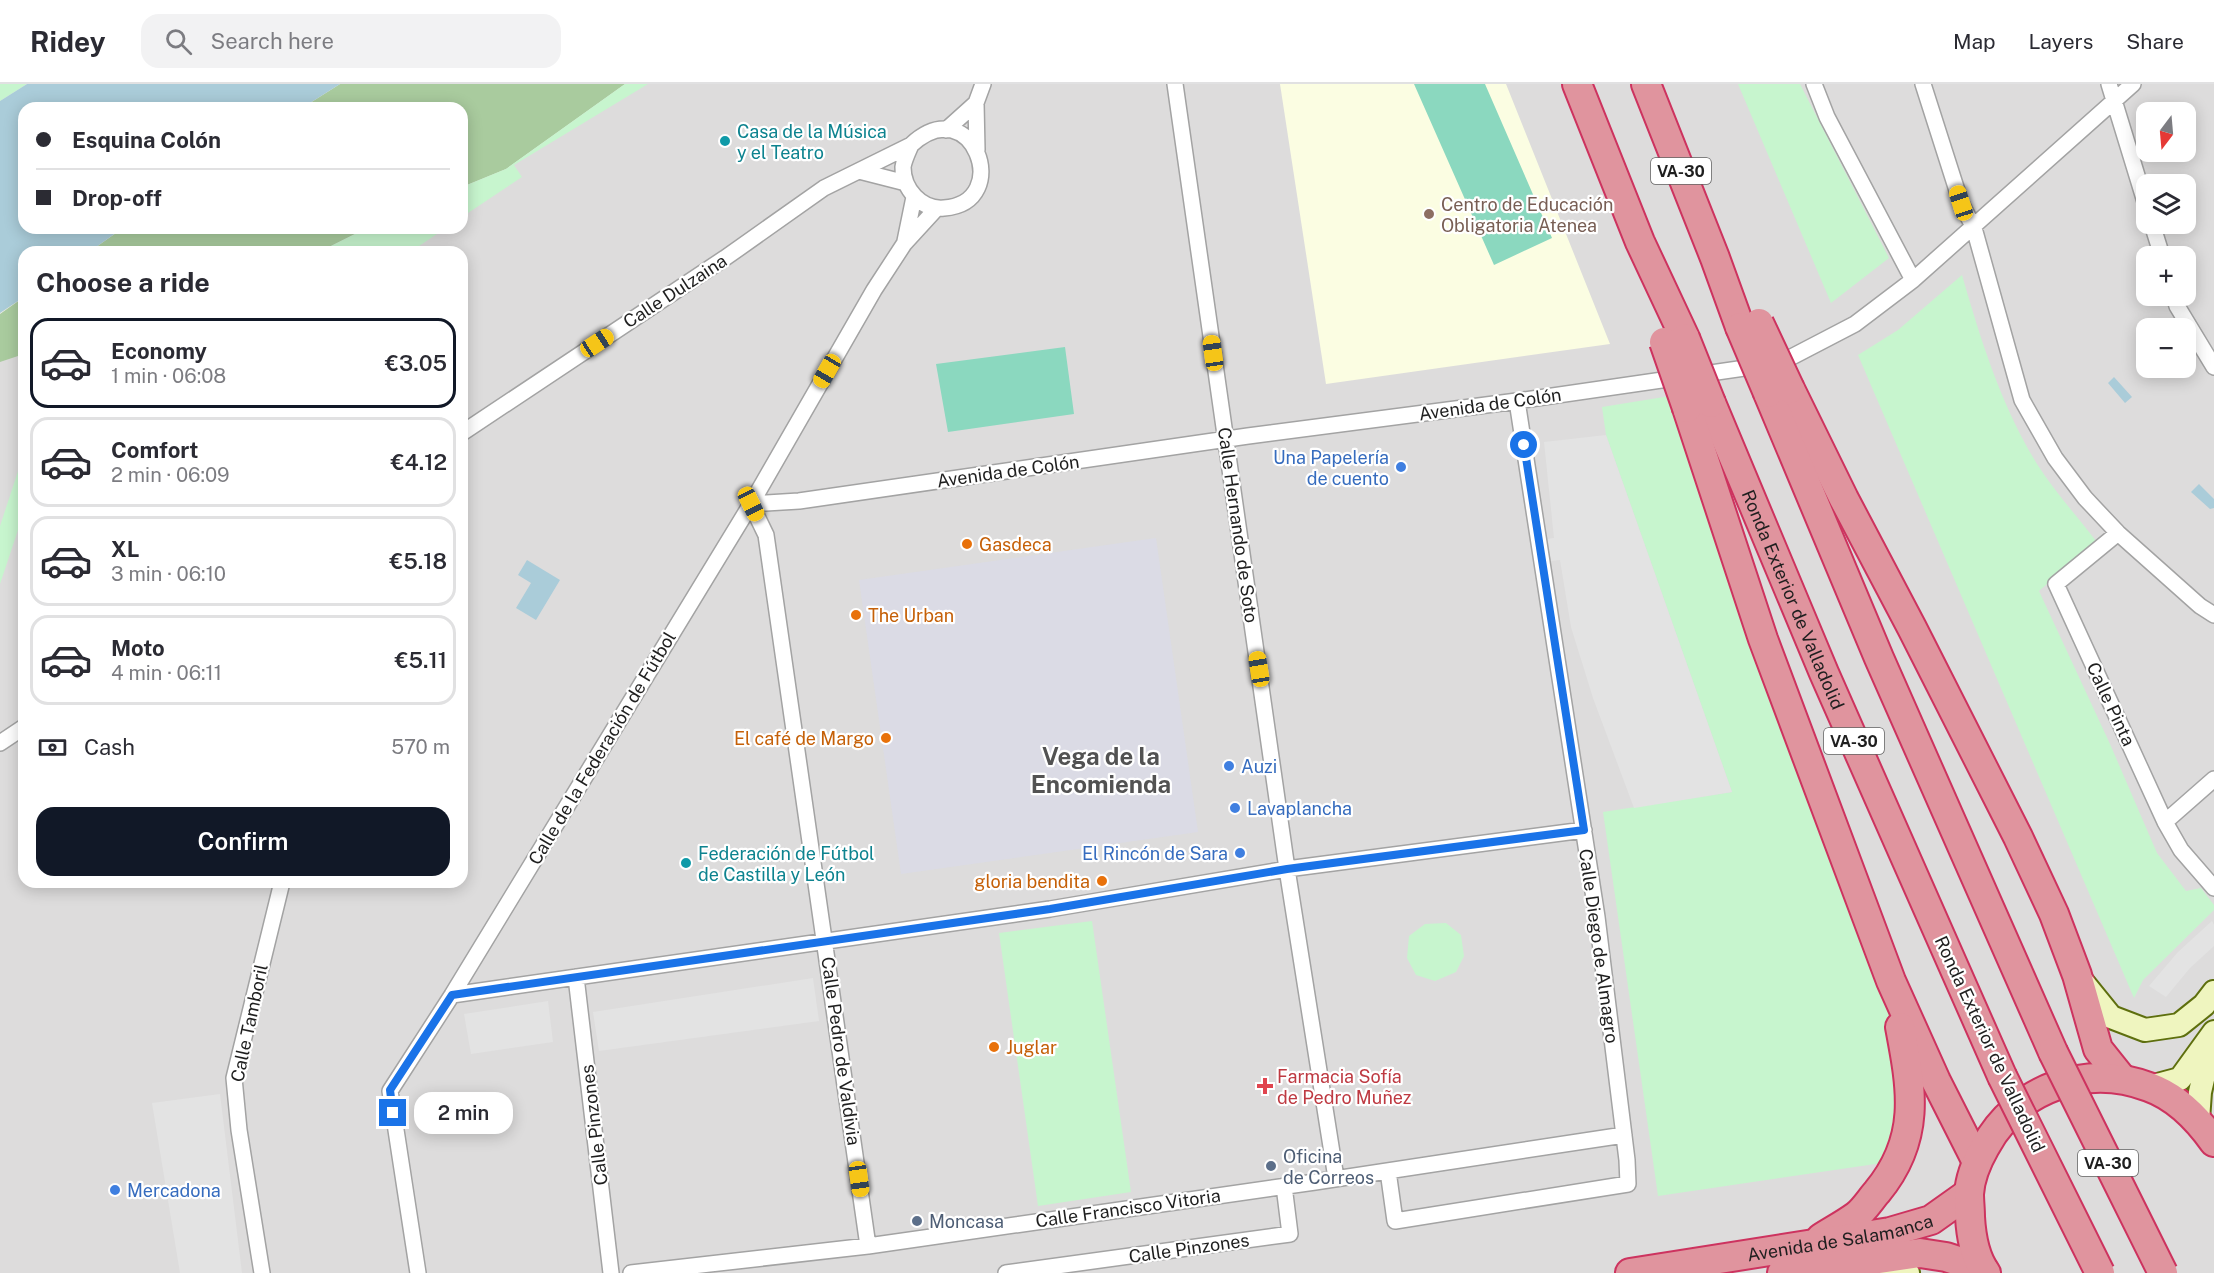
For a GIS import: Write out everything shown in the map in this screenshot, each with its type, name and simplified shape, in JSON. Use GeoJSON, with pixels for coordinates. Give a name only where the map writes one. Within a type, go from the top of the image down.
{"type":"FeatureCollection","features":[{"type":"Feature","properties":{"kind":"highway","name":"Ronda Exterior de Valladolid"},"geometry":{"type":"LineString","coordinates":[[1577,84],[1640,242],[1699,405],[1824,674],[2002,1076],[2100,1273]]}},
{"type":"Feature","properties":{"kind":"highway","name":"VA-30"},"geometry":{"type":"LineString","coordinates":[[1646,84],[1715,258],[1750,325],[1779,391],[1879,658],[2053,1052],[2163,1273]]}},
{"type":"Feature","properties":{"kind":"highway"},"geometry":{"type":"LineString","coordinates":[[1779,391],[1844,499],[2018,837],[2054,914],[2077,975],[2098,1049],[2122,1079]]}},
{"type":"Feature","properties":{"kind":"highway"},"geometry":{"type":"LineString","coordinates":[[1699,405],[1763,639],[1891,981],[1936,1081],[1977,1162]]}},
{"type":"Feature","properties":{"kind":"highway"},"geometry":{"type":"LineString","coordinates":[[1812,1244],[1857,1215],[1886,1181],[1906,1144],[1911,1102],[1908,1070],[1891,981]]}},
{"type":"Feature","properties":{"kind":"highway"},"geometry":{"type":"LineString","coordinates":[[1985,1271],[1971,1232],[1969,1193],[1977,1162],[1994,1131],[2019,1105],[2050,1087],[2085,1078],[2122,1079],[2150,1087],[2179,1103],[2206,1131]]}},
{"type":"Feature","properties":{"kind":"highway","name":"Avenida de Salamanca"},"geometry":{"type":"LineString","coordinates":[[1630,1273],[1890,1232],[1931,1220],[1969,1193]]}},
{"type":"Feature","properties":{"kind":"highway","name":"Avenida de Salamanca"},"geometry":{"type":"LineString","coordinates":[[1782,1273],[1920,1253],[1947,1257],[1985,1271]]}},
{"type":"Feature","properties":{"kind":"street"},"geometry":{"type":"LineString","coordinates":[[977,150],[964,137],[946,130],[933,131],[921,136],[911,145],[903,166],[906,183],[914,197],[936,208],[960,204],[970,197],[977,187],[981,169],[977,150],[976,103],[983,84]]}},
{"type":"Feature","properties":{"kind":"street","name":"Calle Hernando de Soto"},"geometry":{"type":"LineString","coordinates":[[1175,84],[1287,869],[1336,1179]]}},
{"type":"Feature","properties":{"kind":"street"},"geometry":{"type":"LineString","coordinates":[[1814,84],[1827,117],[1913,280]]}},
{"type":"Feature","properties":{"kind":"street"},"geometry":{"type":"LineString","coordinates":[[1923,84],[1961,203],[1974,228],[2022,400],[2055,458],[2085,498],[2118,533],[2200,606],[2214,615]]}},
{"type":"Feature","properties":{"kind":"street"},"geometry":{"type":"LineString","coordinates":[[2109,84],[2137,174]]}},
{"type":"Feature","properties":{"kind":"street","name":"Avenida de Colón"},"geometry":{"type":"LineString","coordinates":[[751,504],[799,501],[1780,363],[1855,324],[1913,280],[2133,84]]}},
{"type":"Feature","properties":{"kind":"street"},"geometry":{"type":"LineString","coordinates":[[946,130],[976,103]]}},
{"type":"Feature","properties":{"kind":"street","name":"Calle Dulzaina"},"geometry":{"type":"LineString","coordinates":[[468,429],[725,258],[824,188],[911,145]]}},
{"type":"Feature","properties":{"kind":"street"},"geometry":{"type":"LineString","coordinates":[[859,171],[906,183]]}},
{"type":"Feature","properties":{"kind":"street","name":"Calle de la Federación de Fútbol"},"geometry":{"type":"LineString","coordinates":[[904,244],[914,197]]}},
{"type":"Feature","properties":{"kind":"street","name":"Calle de la Federación de Fútbol"},"geometry":{"type":"LineString","coordinates":[[418,1273],[390,1090],[452,995],[751,504],[874,290],[904,244],[936,208]]}},
{"type":"Feature","properties":{"kind":"street"},"geometry":{"type":"LineString","coordinates":[[2177,306],[2214,367]]}},
{"type":"Feature","properties":{"kind":"street","name":"Calle Diego de Almagro"},"geometry":{"type":"LineString","coordinates":[[1388,1171],[1395,1221],[1628,1184],[1597,918],[1517,401]]}},
{"type":"Feature","properties":{"kind":"street","name":"Calle Pedro de Valdivia"},"geometry":{"type":"LineString","coordinates":[[751,504],[766,535],[868,1246]]}},
{"type":"Feature","properties":{"kind":"street","name":"Calle Pinta"},"geometry":{"type":"LineString","coordinates":[[2118,533],[2056,584],[2165,822],[2181,850],[2214,888]]}},
{"type":"Feature","properties":{"kind":"street"},"geometry":{"type":"LineString","coordinates":[[0,743],[18,732]]}},
{"type":"Feature","properties":{"kind":"street"},"geometry":{"type":"LineString","coordinates":[[2165,822],[2214,779]]}},
{"type":"Feature","properties":{"kind":"street"},"geometry":{"type":"LineString","coordinates":[[452,995],[1050,909],[1287,869],[1584,830]]}},
{"type":"Feature","properties":{"kind":"street","name":"Calle Tamboril"},"geometry":{"type":"LineString","coordinates":[[262,1273],[239,1130],[234,1078],[281,888]]}},
{"type":"Feature","properties":{"kind":"street"},"geometry":{"type":"LineString","coordinates":[[2077,975],[2112,1017],[2145,1030],[2179,1025],[2204,1005],[2214,992]]}},
{"type":"Feature","properties":{"kind":"street","name":"Calle Pinzones"},"geometry":{"type":"LineString","coordinates":[[576,977],[611,1273]]}},
{"type":"Feature","properties":{"kind":"street"},"geometry":{"type":"LineString","coordinates":[[2150,1087],[2180,1079],[2214,1033]]}},
{"type":"Feature","properties":{"kind":"street"},"geometry":{"type":"LineString","coordinates":[[2206,1131],[2199,1092],[2214,1033]]}},
{"type":"Feature","properties":{"kind":"street","name":"Calle Francisco Vitoria"},"geometry":{"type":"LineString","coordinates":[[632,1273],[868,1246],[1624,1135]]}},
{"type":"Feature","properties":{"kind":"street","name":"Calle Pinzones"},"geometry":{"type":"LineString","coordinates":[[1006,1273],[1290,1234],[1284,1186]]}},
{"type":"Feature","properties":{"kind":"street"},"geometry":{"type":"LineString","coordinates":[[1874,1259],[1908,1273]]}},
{"type":"Feature","properties":{"kind":"shaded area"},"geometry":{"type":"Polygon","coordinates":[[[625,84],[2214,84],[2214,1273],[0,1273],[0,361],[18,354],[18,888],[468,888],[468,246],[303,246],[335,234],[468,234],[468,184],[506,169],[625,84]]]}},
{"type":"Feature","properties":{"kind":"shaded area","name":"Centro de Educación Obligatoria Atenea"},"geometry":{"type":"Polygon","coordinates":[[[1280,84],[1506,84],[1610,344],[1326,384],[1280,84]]]}},
{"type":"Feature","properties":{"kind":"shaded area"},"geometry":{"type":"Polygon","coordinates":[[[1606,435],[1732,792],[1634,808],[1593,698],[1571,627],[1560,560],[1551,561],[1549,552],[1547,539],[1554,538],[1544,442],[1606,435]]]}},
{"type":"Feature","properties":{"kind":"shaded area"},"geometry":{"type":"Polygon","coordinates":[[[1156,538],[1198,832],[901,874],[859,580],[1156,538]]]}},
{"type":"Feature","properties":{"kind":"shaded area"},"geometry":{"type":"Polygon","coordinates":[[[2212,921],[2214,946],[2190,968],[2166,997],[2149,986],[2178,952],[2212,921]]]}},
{"type":"Feature","properties":{"kind":"shaded area"},"geometry":{"type":"Polygon","coordinates":[[[813,978],[819,1021],[599,1051],[593,1012],[813,978]]]}},
{"type":"Feature","properties":{"kind":"shaded area"},"geometry":{"type":"Polygon","coordinates":[[[548,1001],[553,1042],[471,1054],[464,1014],[548,1001]]]}},
{"type":"Feature","properties":{"kind":"shaded area"},"geometry":{"type":"Polygon","coordinates":[[[220,1094],[242,1273],[180,1273],[152,1103],[220,1094]]]}},
{"type":"Feature","properties":{"kind":"green space"},"geometry":{"type":"Polygon","coordinates":[[[0,84],[27,84],[0,101],[0,84]]]}},
{"type":"Feature","properties":{"kind":"green space"},"geometry":{"type":"Polygon","coordinates":[[[340,84],[625,84],[506,169],[468,185],[468,102],[312,102],[340,84]]]}},
{"type":"Feature","properties":{"kind":"green space"},"geometry":{"type":"Polygon","coordinates":[[[625,84],[648,84],[514,165],[522,177],[468,213],[468,185],[506,169],[625,84]]]}},
{"type":"Feature","properties":{"kind":"green space"},"geometry":{"type":"Polygon","coordinates":[[[1414,84],[1485,84],[1552,238],[1494,265],[1414,84]]]}},
{"type":"Feature","properties":{"kind":"green space"},"geometry":{"type":"Polygon","coordinates":[[[1738,84],[1800,84],[1889,258],[1831,303],[1738,84]]]}},
{"type":"Feature","properties":{"kind":"green space"},"geometry":{"type":"Polygon","coordinates":[[[114,234],[355,234],[331,246],[98,246],[114,234]]]}},
{"type":"Feature","properties":{"kind":"green space"},"geometry":{"type":"Polygon","coordinates":[[[355,234],[437,234],[419,246],[331,246],[355,234]]]}},
{"type":"Feature","properties":{"kind":"green space"},"geometry":{"type":"Polygon","coordinates":[[[1962,275],[1993,372],[2024,442],[2051,484],[2096,541],[2039,591],[2110,744],[2157,853],[2186,891],[2201,888],[2214,905],[2214,910],[2143,980],[2134,998],[1858,355],[1898,330],[1962,275]]]}},
{"type":"Feature","properties":{"kind":"green space"},"geometry":{"type":"Polygon","coordinates":[[[18,301],[18,356],[0,362],[0,314],[18,301]]]}},
{"type":"Feature","properties":{"kind":"green space"},"geometry":{"type":"Polygon","coordinates":[[[1065,347],[1074,414],[948,432],[936,364],[1065,347]]]}},
{"type":"Feature","properties":{"kind":"green space"},"geometry":{"type":"Polygon","coordinates":[[[1670,396],[1883,982],[1902,1069],[1889,1162],[1658,1196],[1603,812],[1732,792],[1606,435],[1602,407],[1670,396]]]}},
{"type":"Feature","properties":{"kind":"green space"},"geometry":{"type":"Polygon","coordinates":[[[18,471],[18,530],[0,584],[0,526],[18,471]]]}},
{"type":"Feature","properties":{"kind":"green space"},"geometry":{"type":"Polygon","coordinates":[[[1092,921],[1131,1192],[1038,1206],[999,933],[1092,921]]]}},
{"type":"Feature","properties":{"kind":"green space"},"geometry":{"type":"Polygon","coordinates":[[[1446,923],[1461,935],[1464,956],[1456,972],[1435,981],[1416,975],[1407,958],[1409,936],[1425,924],[1446,923]]]}},
{"type":"Feature","properties":{"kind":"water"},"geometry":{"type":"Polygon","coordinates":[[[27,84],[340,84],[312,102],[18,102],[18,234],[114,234],[98,246],[18,246],[18,301],[0,313],[0,101],[27,84]]]}},
{"type":"Feature","properties":{"kind":"water"},"geometry":{"type":"Polygon","coordinates":[[[2114,377],[2132,397],[2125,403],[2108,383],[2114,377]]]}},
{"type":"Feature","properties":{"kind":"water"},"geometry":{"type":"Polygon","coordinates":[[[2199,484],[2214,499],[2214,508],[2210,509],[2191,492],[2199,484]]]}},
{"type":"Feature","properties":{"kind":"water"},"geometry":{"type":"Polygon","coordinates":[[[527,560],[560,580],[536,620],[516,608],[531,583],[518,575],[527,560]]]}},
{"type":"Feature","properties":{"kind":"place","name":"Casa de la Música y el Teatro"},"geometry":{"type":"Point","coordinates":[725,141]}},
{"type":"Feature","properties":{"kind":"place","name":"Centro de Educación Obligatoria Atenea"},"geometry":{"type":"Point","coordinates":[1429,214]}},
{"type":"Feature","properties":{"kind":"place","name":"Una Papelería de cuento"},"geometry":{"type":"Point","coordinates":[1401,467]}},
{"type":"Feature","properties":{"kind":"place","name":"Gasdeca"},"geometry":{"type":"Point","coordinates":[967,544]}},
{"type":"Feature","properties":{"kind":"place","name":"The Urban"},"geometry":{"type":"Point","coordinates":[856,615]}},
{"type":"Feature","properties":{"kind":"place","name":"El café de Margo"},"geometry":{"type":"Point","coordinates":[886,738]}},
{"type":"Feature","properties":{"kind":"place","name":"Auzi"},"geometry":{"type":"Point","coordinates":[1229,766]}},
{"type":"Feature","properties":{"kind":"place","name":"Lavaplancha"},"geometry":{"type":"Point","coordinates":[1235,808]}},
{"type":"Feature","properties":{"kind":"place","name":"El Rincón de Sara"},"geometry":{"type":"Point","coordinates":[1240,853]}},
{"type":"Feature","properties":{"kind":"place","name":"Federación de Fútbol de Castilla y León"},"geometry":{"type":"Point","coordinates":[686,863]}},
{"type":"Feature","properties":{"kind":"place","name":"gloria bendita"},"geometry":{"type":"Point","coordinates":[1102,881]}},
{"type":"Feature","properties":{"kind":"place","name":"Juglar"},"geometry":{"type":"Point","coordinates":[994,1047]}},
{"type":"Feature","properties":{"kind":"place","name":"Farmacia Sofía de Pedro Muñez"},"geometry":{"type":"Point","coordinates":[1265,1086]}},
{"type":"Feature","properties":{"kind":"place","name":"Oficina de Correos"},"geometry":{"type":"Point","coordinates":[1271,1166]}},
{"type":"Feature","properties":{"kind":"place","name":"Mercadona"},"geometry":{"type":"Point","coordinates":[115,1190]}},
{"type":"Feature","properties":{"kind":"place","name":"Moncasa"},"geometry":{"type":"Point","coordinates":[917,1221]}},
{"type":"Feature","properties":{"kind":"district","name":"Vega de la Encomienda"},"geometry":{"type":"Point","coordinates":[1101,770]}},
{"type":"Feature","properties":{"kind":"route"},"geometry":{"type":"LineString","coordinates":[[393,1113],[390,1090],[452,995],[1050,909],[1287,869],[1584,830],[1524,445]]}}]}
